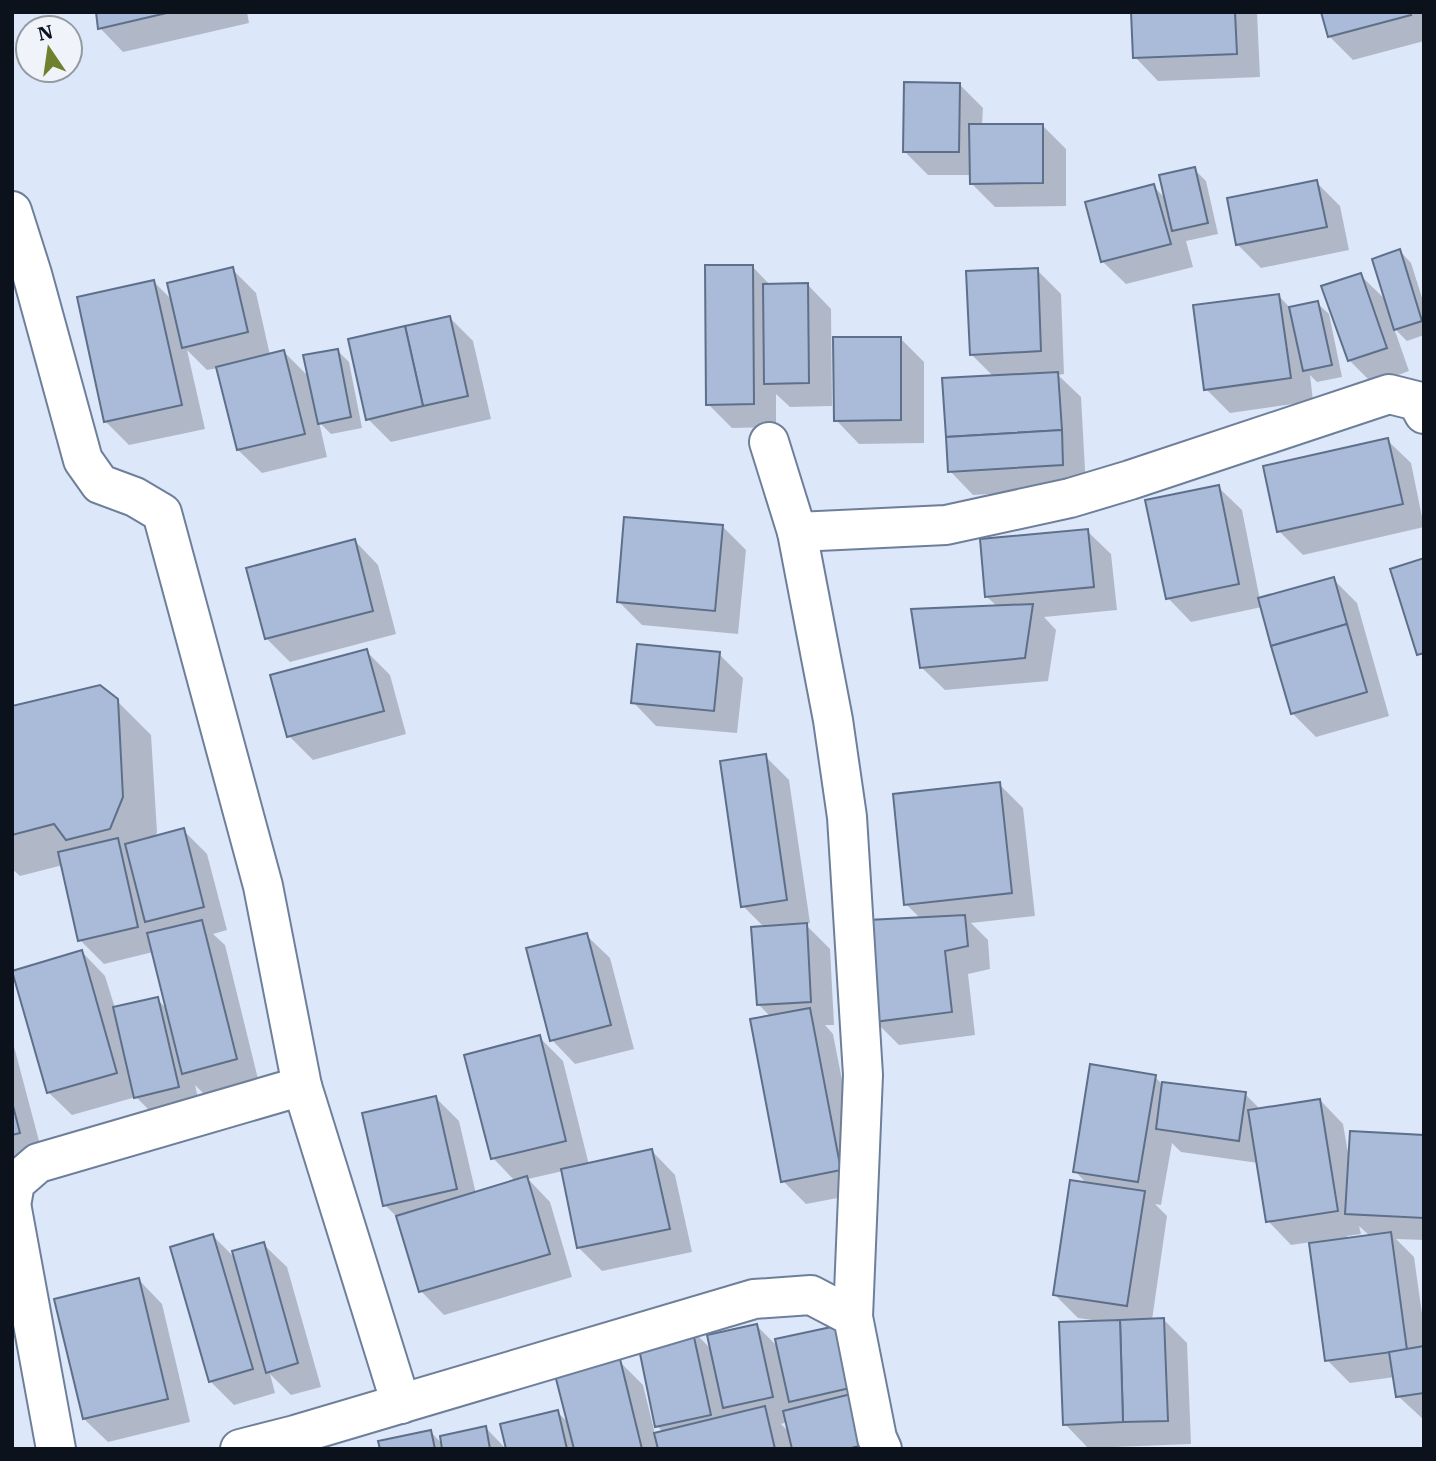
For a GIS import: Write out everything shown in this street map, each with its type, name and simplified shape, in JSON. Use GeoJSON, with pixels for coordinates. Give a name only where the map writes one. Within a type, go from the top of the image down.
{"type":"FeatureCollection","features":[{"type":"Feature","properties":{"kind":"street"},"geometry":{"type":"LineString","coordinates":[[12,211],[83,460],[100,484],[135,497],[162,513],[263,886],[302,1086],[401,1404]]}},
{"type":"Feature","properties":{"kind":"street"},"geometry":{"type":"LineString","coordinates":[[797,532],[946,524],[1070,498],[1389,394],[1417,401],[1424,414]]}},
{"type":"Feature","properties":{"kind":"street"},"geometry":{"type":"LineString","coordinates":[[769,442],[797,532],[833,720],[847,817],[863,1075],[853,1317],[877,1438],[883,1449]]}},
{"type":"Feature","properties":{"kind":"street"},"geometry":{"type":"LineString","coordinates":[[12,1200],[15,1183],[38,1163],[302,1086]]}},
{"type":"Feature","properties":{"kind":"street"},"geometry":{"type":"LineString","coordinates":[[12,1209],[56,1449]]}},
{"type":"Feature","properties":{"kind":"street"},"geometry":{"type":"LineString","coordinates":[[240,1449],[297,1442],[401,1404],[754,1299],[811,1295],[853,1317]]}},
{"type":"Feature","properties":{"kind":"building"},"geometry":{"type":"Polygon","coordinates":[[[96,12],[171,12],[98,29],[96,12]]]}},
{"type":"Feature","properties":{"kind":"building"},"geometry":{"type":"Polygon","coordinates":[[[1131,12],[1235,12],[1237,54],[1133,58],[1131,12]]]}},
{"type":"Feature","properties":{"kind":"building"},"geometry":{"type":"Polygon","coordinates":[[[1321,12],[1410,12],[1411,15],[1328,37],[1321,12]]]}},
{"type":"Feature","properties":{"kind":"building"},"geometry":{"type":"Polygon","coordinates":[[[904,82],[960,83],[959,152],[903,152],[904,82]]]}},
{"type":"Feature","properties":{"kind":"building"},"geometry":{"type":"Polygon","coordinates":[[[969,124],[1043,124],[1043,183],[970,184],[969,124]]]}},
{"type":"Feature","properties":{"kind":"building"},"geometry":{"type":"Polygon","coordinates":[[[1195,167],[1208,223],[1172,231],[1159,175],[1195,167]]]}},
{"type":"Feature","properties":{"kind":"building"},"geometry":{"type":"Polygon","coordinates":[[[1317,180],[1327,227],[1236,245],[1227,198],[1317,180]]]}},
{"type":"Feature","properties":{"kind":"building"},"geometry":{"type":"Polygon","coordinates":[[[1154,184],[1171,244],[1101,262],[1085,202],[1154,184]]]}},
{"type":"Feature","properties":{"kind":"building"},"geometry":{"type":"Polygon","coordinates":[[[1400,249],[1422,321],[1394,330],[1372,259],[1400,249]]]}},
{"type":"Feature","properties":{"kind":"building"},"geometry":{"type":"Polygon","coordinates":[[[705,265],[753,265],[754,404],[706,405],[705,265]]]}},
{"type":"Feature","properties":{"kind":"building"},"geometry":{"type":"Polygon","coordinates":[[[233,267],[248,332],[182,348],[167,283],[233,267]]]}},
{"type":"Feature","properties":{"kind":"building"},"geometry":{"type":"Polygon","coordinates":[[[1038,268],[1041,351],[970,355],[966,271],[1038,268]]]}},
{"type":"Feature","properties":{"kind":"building"},"geometry":{"type":"Polygon","coordinates":[[[1361,273],[1387,348],[1348,361],[1321,286],[1361,273]]]}},
{"type":"Feature","properties":{"kind":"building"},"geometry":{"type":"Polygon","coordinates":[[[154,280],[182,405],[104,422],[77,297],[154,280]]]}},
{"type":"Feature","properties":{"kind":"building"},"geometry":{"type":"Polygon","coordinates":[[[808,283],[809,383],[764,384],[763,284],[808,283]]]}},
{"type":"Feature","properties":{"kind":"building"},"geometry":{"type":"Polygon","coordinates":[[[1279,294],[1291,378],[1204,390],[1193,305],[1279,294]]]}},
{"type":"Feature","properties":{"kind":"building"},"geometry":{"type":"Polygon","coordinates":[[[1318,301],[1332,365],[1303,371],[1289,307],[1318,301]]]}},
{"type":"Feature","properties":{"kind":"building"},"geometry":{"type":"Polygon","coordinates":[[[450,316],[468,396],[423,406],[405,326],[450,316]]]}},
{"type":"Feature","properties":{"kind":"building"},"geometry":{"type":"Polygon","coordinates":[[[405,326],[423,406],[366,420],[348,339],[405,326]]]}},
{"type":"Feature","properties":{"kind":"building"},"geometry":{"type":"Polygon","coordinates":[[[833,337],[901,337],[901,420],[834,421],[833,337]]]}},
{"type":"Feature","properties":{"kind":"building"},"geometry":{"type":"Polygon","coordinates":[[[338,349],[351,417],[318,424],[303,355],[338,349]]]}},
{"type":"Feature","properties":{"kind":"building"},"geometry":{"type":"Polygon","coordinates":[[[284,350],[305,434],[237,450],[216,367],[284,350]]]}},
{"type":"Feature","properties":{"kind":"building"},"geometry":{"type":"Polygon","coordinates":[[[1058,372],[1062,430],[946,437],[942,378],[1058,372]]]}},
{"type":"Feature","properties":{"kind":"building"},"geometry":{"type":"Polygon","coordinates":[[[1062,430],[1063,465],[948,472],[946,437],[1062,430]]]}},
{"type":"Feature","properties":{"kind":"building"},"geometry":{"type":"Polygon","coordinates":[[[1388,438],[1403,504],[1277,532],[1263,466],[1388,438]]]}},
{"type":"Feature","properties":{"kind":"building"},"geometry":{"type":"Polygon","coordinates":[[[1219,485],[1239,584],[1166,599],[1145,500],[1219,485]]]}},
{"type":"Feature","properties":{"kind":"building"},"geometry":{"type":"Polygon","coordinates":[[[624,517],[723,525],[715,611],[617,602],[624,517]]]}},
{"type":"Feature","properties":{"kind":"building"},"geometry":{"type":"Polygon","coordinates":[[[1088,529],[1094,587],[985,597],[980,539],[1088,529]]]}},
{"type":"Feature","properties":{"kind":"building"},"geometry":{"type":"Polygon","coordinates":[[[355,539],[373,611],[265,639],[246,568],[355,539]]]}},
{"type":"Feature","properties":{"kind":"building"},"geometry":{"type":"Polygon","coordinates":[[[1424,558],[1424,653],[1417,655],[1390,569],[1424,558]]]}},
{"type":"Feature","properties":{"kind":"building"},"geometry":{"type":"Polygon","coordinates":[[[1334,577],[1347,624],[1271,646],[1258,598],[1334,577]]]}},
{"type":"Feature","properties":{"kind":"building"},"geometry":{"type":"Polygon","coordinates":[[[1033,604],[1025,658],[920,668],[911,609],[1033,604]]]}},
{"type":"Feature","properties":{"kind":"building"},"geometry":{"type":"Polygon","coordinates":[[[1347,624],[1367,692],[1291,714],[1271,646],[1347,624]]]}},
{"type":"Feature","properties":{"kind":"building"},"geometry":{"type":"Polygon","coordinates":[[[637,644],[720,652],[714,711],[631,703],[637,644]]]}},
{"type":"Feature","properties":{"kind":"building"},"geometry":{"type":"Polygon","coordinates":[[[367,649],[384,711],[287,737],[270,675],[367,649]]]}},
{"type":"Feature","properties":{"kind":"building"},"geometry":{"type":"Polygon","coordinates":[[[100,685],[118,699],[123,797],[110,829],[66,840],[54,824],[12,835],[12,706],[100,685]]]}},
{"type":"Feature","properties":{"kind":"building"},"geometry":{"type":"Polygon","coordinates":[[[766,754],[787,900],[741,907],[720,761],[766,754]]]}},
{"type":"Feature","properties":{"kind":"building"},"geometry":{"type":"Polygon","coordinates":[[[1000,782],[1012,893],[904,905],[893,794],[1000,782]]]}},
{"type":"Feature","properties":{"kind":"building"},"geometry":{"type":"Polygon","coordinates":[[[184,828],[204,907],[145,922],[125,844],[184,828]]]}},
{"type":"Feature","properties":{"kind":"building"},"geometry":{"type":"Polygon","coordinates":[[[118,838],[138,927],[78,941],[58,852],[118,838]]]}},
{"type":"Feature","properties":{"kind":"building"},"geometry":{"type":"Polygon","coordinates":[[[965,915],[968,946],[945,951],[952,1012],[874,1022],[868,920],[965,915]]]}},
{"type":"Feature","properties":{"kind":"building"},"geometry":{"type":"Polygon","coordinates":[[[202,920],[237,1059],[182,1074],[147,933],[202,920]]]}},
{"type":"Feature","properties":{"kind":"building"},"geometry":{"type":"Polygon","coordinates":[[[807,923],[811,1002],[757,1005],[751,927],[807,923]]]}},
{"type":"Feature","properties":{"kind":"building"},"geometry":{"type":"Polygon","coordinates":[[[587,933],[611,1025],[550,1041],[526,948],[587,933]]]}},
{"type":"Feature","properties":{"kind":"building"},"geometry":{"type":"Polygon","coordinates":[[[82,950],[117,1073],[47,1093],[12,971],[82,950]]]}},
{"type":"Feature","properties":{"kind":"building"},"geometry":{"type":"Polygon","coordinates":[[[158,997],[179,1087],[134,1098],[113,1007],[158,997]]]}},
{"type":"Feature","properties":{"kind":"building"},"geometry":{"type":"Polygon","coordinates":[[[810,1008],[841,1170],[781,1182],[750,1019],[810,1008]]]}},
{"type":"Feature","properties":{"kind":"building"},"geometry":{"type":"Polygon","coordinates":[[[540,1035],[566,1141],[491,1159],[464,1055],[540,1035]]]}},
{"type":"Feature","properties":{"kind":"building"},"geometry":{"type":"Polygon","coordinates":[[[1090,1064],[1156,1075],[1138,1182],[1073,1172],[1090,1064]]]}},
{"type":"Feature","properties":{"kind":"building"},"geometry":{"type":"Polygon","coordinates":[[[1162,1082],[1246,1092],[1239,1141],[1156,1129],[1162,1082]]]}},
{"type":"Feature","properties":{"kind":"building"},"geometry":{"type":"Polygon","coordinates":[[[436,1096],[457,1189],[383,1206],[362,1113],[436,1096]]]}},
{"type":"Feature","properties":{"kind":"building"},"geometry":{"type":"Polygon","coordinates":[[[1320,1099],[1338,1211],[1266,1222],[1248,1110],[1320,1099]]]}},
{"type":"Feature","properties":{"kind":"building"},"geometry":{"type":"Polygon","coordinates":[[[12,1102],[20,1133],[12,1135],[12,1102]]]}},
{"type":"Feature","properties":{"kind":"building"},"geometry":{"type":"Polygon","coordinates":[[[1350,1131],[1424,1135],[1424,1218],[1345,1214],[1350,1131]]]}},
{"type":"Feature","properties":{"kind":"building"},"geometry":{"type":"Polygon","coordinates":[[[652,1149],[670,1229],[577,1248],[561,1169],[652,1149]]]}},
{"type":"Feature","properties":{"kind":"building"},"geometry":{"type":"Polygon","coordinates":[[[527,1176],[550,1254],[419,1292],[396,1216],[527,1176]]]}},
{"type":"Feature","properties":{"kind":"building"},"geometry":{"type":"Polygon","coordinates":[[[1070,1180],[1145,1191],[1127,1306],[1053,1295],[1070,1180]]]}},
{"type":"Feature","properties":{"kind":"building"},"geometry":{"type":"Polygon","coordinates":[[[1391,1232],[1407,1350],[1325,1361],[1309,1243],[1391,1232]]]}},
{"type":"Feature","properties":{"kind":"building"},"geometry":{"type":"Polygon","coordinates":[[[213,1234],[253,1369],[209,1382],[170,1247],[213,1234]]]}},
{"type":"Feature","properties":{"kind":"building"},"geometry":{"type":"Polygon","coordinates":[[[264,1242],[298,1363],[266,1373],[232,1251],[264,1242]]]}},
{"type":"Feature","properties":{"kind":"building"},"geometry":{"type":"Polygon","coordinates":[[[139,1278],[168,1399],[83,1419],[54,1299],[139,1278]]]}},
{"type":"Feature","properties":{"kind":"building"},"geometry":{"type":"Polygon","coordinates":[[[1164,1318],[1168,1421],[1123,1422],[1120,1320],[1164,1318]]]}},
{"type":"Feature","properties":{"kind":"building"},"geometry":{"type":"Polygon","coordinates":[[[1120,1320],[1123,1422],[1063,1425],[1059,1322],[1120,1320]]]}},
{"type":"Feature","properties":{"kind":"building"},"geometry":{"type":"Polygon","coordinates":[[[757,1324],[773,1397],[723,1408],[707,1335],[757,1324]]]}},
{"type":"Feature","properties":{"kind":"building"},"geometry":{"type":"Polygon","coordinates":[[[836,1326],[850,1388],[789,1402],[775,1339],[836,1326]]]}},
{"type":"Feature","properties":{"kind":"building"},"geometry":{"type":"Polygon","coordinates":[[[692,1328],[711,1415],[655,1427],[637,1339],[692,1328]]]}},
{"type":"Feature","properties":{"kind":"building"},"geometry":{"type":"Polygon","coordinates":[[[1424,1346],[1424,1393],[1396,1397],[1389,1352],[1424,1346]]]}},
{"type":"Feature","properties":{"kind":"building"},"geometry":{"type":"Polygon","coordinates":[[[620,1359],[642,1449],[574,1449],[555,1375],[620,1359]]]}},
{"type":"Feature","properties":{"kind":"building"},"geometry":{"type":"Polygon","coordinates":[[[855,1393],[868,1444],[847,1449],[792,1449],[783,1411],[855,1393]]]}},
{"type":"Feature","properties":{"kind":"building"},"geometry":{"type":"Polygon","coordinates":[[[765,1406],[775,1449],[658,1449],[654,1433],[765,1406]]]}},
{"type":"Feature","properties":{"kind":"building"},"geometry":{"type":"Polygon","coordinates":[[[558,1410],[567,1449],[506,1449],[500,1424],[558,1410]]]}},
{"type":"Feature","properties":{"kind":"building"},"geometry":{"type":"Polygon","coordinates":[[[486,1426],[490,1449],[442,1449],[440,1436],[486,1426]]]}},
{"type":"Feature","properties":{"kind":"building"},"geometry":{"type":"Polygon","coordinates":[[[431,1430],[435,1449],[380,1449],[378,1441],[431,1430]]]}}]}
